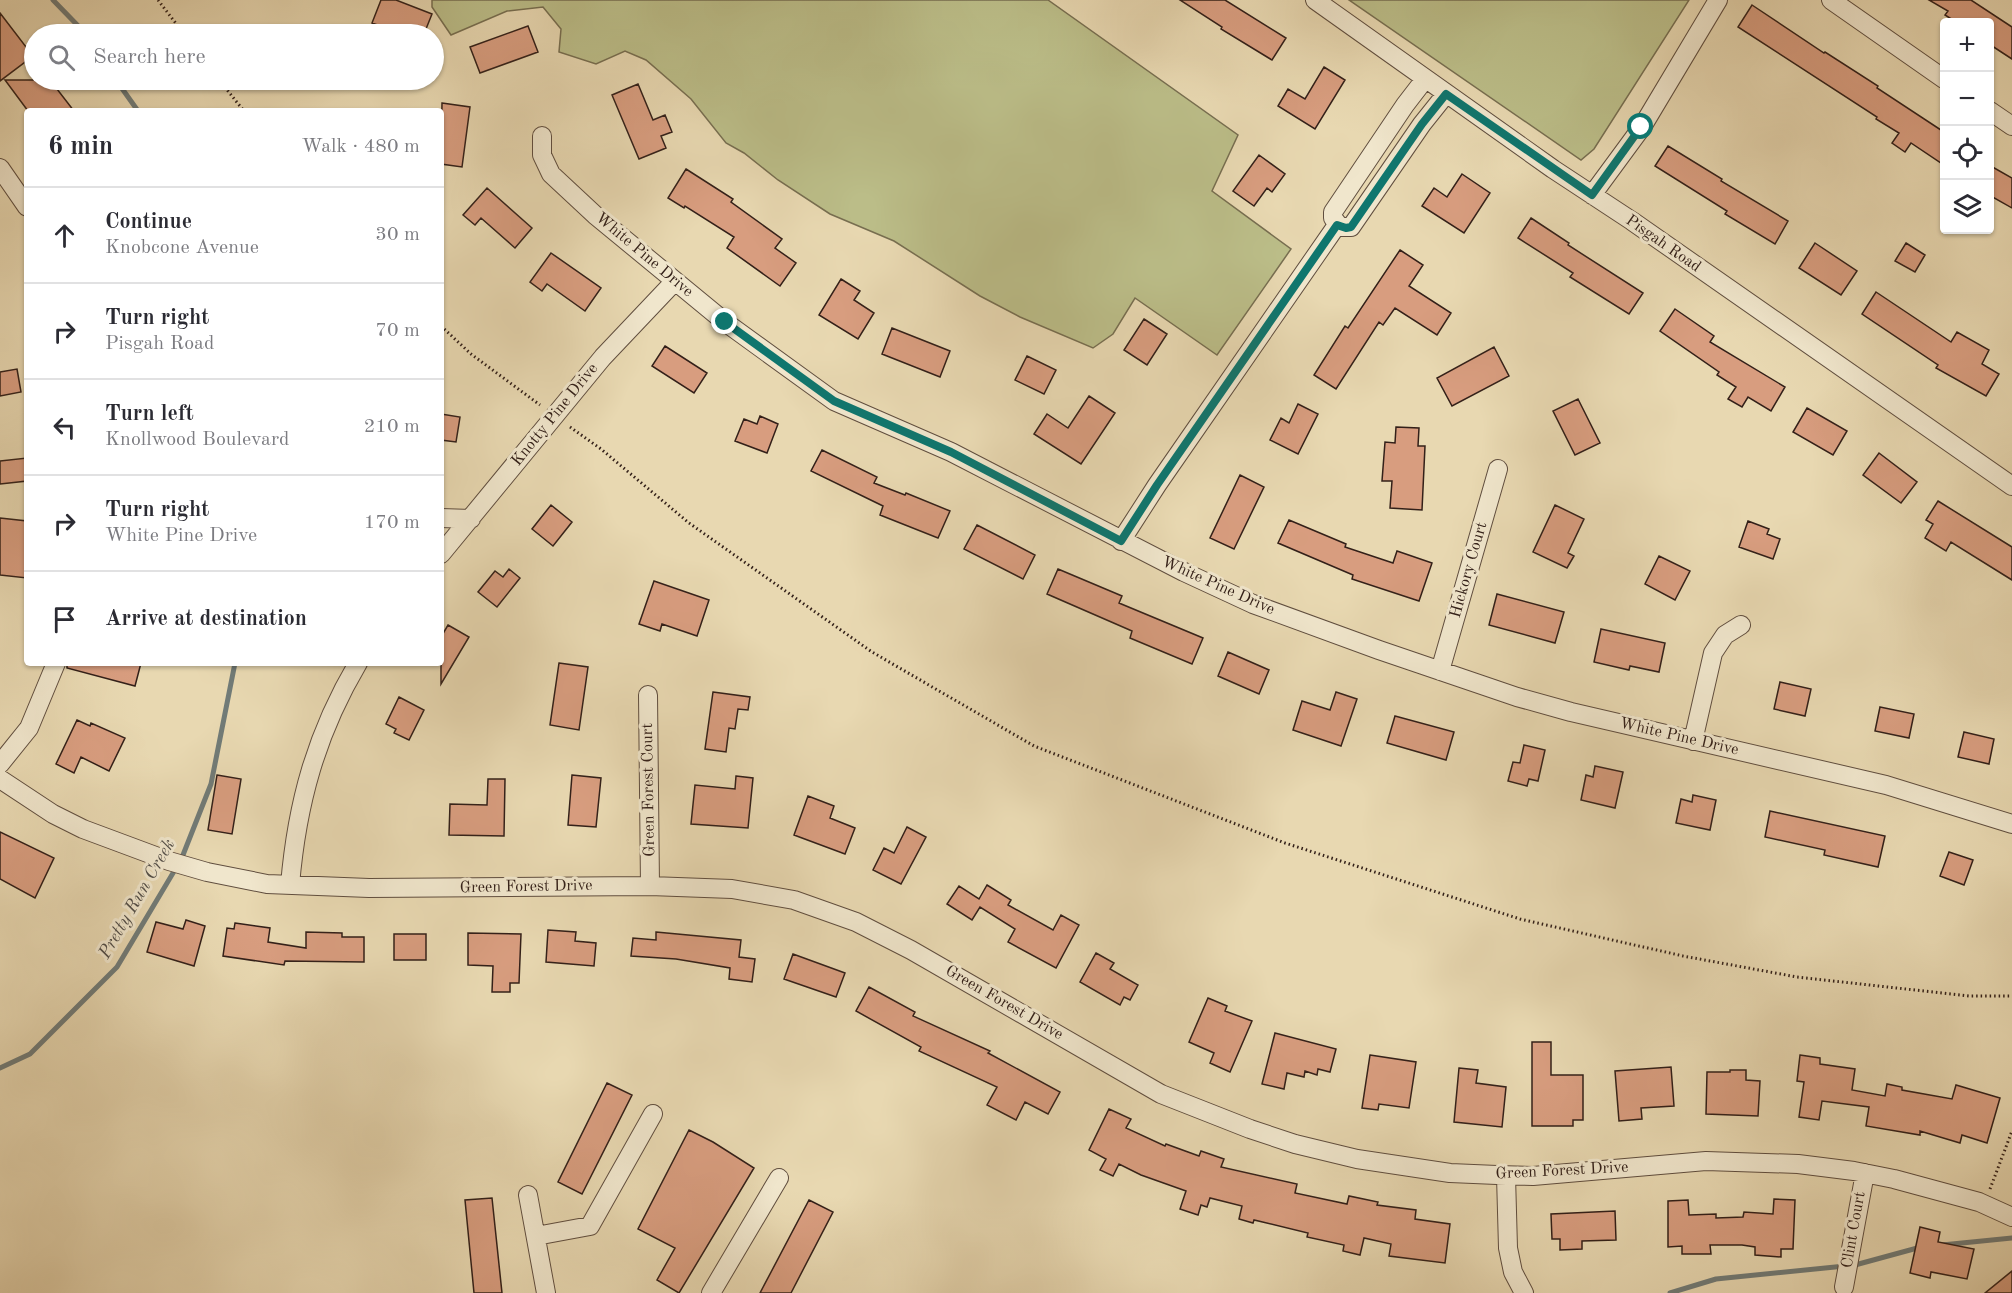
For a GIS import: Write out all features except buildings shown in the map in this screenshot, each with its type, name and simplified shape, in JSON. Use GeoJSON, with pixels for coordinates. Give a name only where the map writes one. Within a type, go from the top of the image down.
{"type":"FeatureCollection","features":[{"type":"Feature","properties":{"kind":"street","name":"Pisgah Road"},"geometry":{"type":"LineString","coordinates":[[1315,0],[1446,94],[2012,486]]}},
{"type":"Feature","properties":{"kind":"street"},"geometry":{"type":"LineString","coordinates":[[1592,195],[1641,127],[1718,0]]}},
{"type":"Feature","properties":{"kind":"street"},"geometry":{"type":"LineString","coordinates":[[1831,0],[1940,76]]}},
{"type":"Feature","properties":{"kind":"street"},"geometry":{"type":"LineString","coordinates":[[1425,79],[1333,212],[1337,225],[1351,227],[1422,124],[1446,94]]}},
{"type":"Feature","properties":{"kind":"street"},"geometry":{"type":"LineString","coordinates":[[1994,114],[2012,126]]}},
{"type":"Feature","properties":{"kind":"street","name":"White Pine Drive"},"geometry":{"type":"LineString","coordinates":[[542,136],[542,155],[551,174],[595,215],[725,322],[834,401],[951,452],[1121,541],[1253,604],[1517,697],[1571,712],[1886,785],[2012,824]]}},
{"type":"Feature","properties":{"kind":"street"},"geometry":{"type":"LineString","coordinates":[[0,168],[24,203]]}},
{"type":"Feature","properties":{"kind":"street"},"geometry":{"type":"LineString","coordinates":[[1121,541],[1157,485],[1337,225]]}},
{"type":"Feature","properties":{"kind":"street","name":"Knotty Pine Drive"},"geometry":{"type":"LineString","coordinates":[[444,550],[603,357],[675,281]]}},
{"type":"Feature","properties":{"kind":"street","name":"Hickory Court"},"geometry":{"type":"LineString","coordinates":[[1440,671],[1498,469]]}},
{"type":"Feature","properties":{"kind":"street"},"geometry":{"type":"LineString","coordinates":[[444,518],[471,519]]}},
{"type":"Feature","properties":{"kind":"street"},"geometry":{"type":"LineString","coordinates":[[1693,741],[1713,653],[1725,635],[1741,625]]}},
{"type":"Feature","properties":{"kind":"street"},"geometry":{"type":"LineString","coordinates":[[0,764],[29,728],[55,666]]}},
{"type":"Feature","properties":{"kind":"street"},"geometry":{"type":"LineString","coordinates":[[290,885],[298,818],[308,775],[318,743],[356,666]]}},
{"type":"Feature","properties":{"kind":"street","name":"Green Forest Court"},"geometry":{"type":"LineString","coordinates":[[648,694],[650,886]]}},
{"type":"Feature","properties":{"kind":"street","name":"Green Forest Drive"},"geometry":{"type":"LineString","coordinates":[[0,779],[53,814],[83,829],[169,861],[207,872],[267,884],[369,888],[650,886],[732,889],[794,900],[835,913],[911,950],[1161,1094],[1295,1144],[1357,1159],[1450,1173],[1506,1176],[1533,1176],[1706,1161],[1798,1164],[1865,1173],[1934,1189],[1984,1204],[2012,1217]]}},
{"type":"Feature","properties":{"kind":"street"},"geometry":{"type":"LineString","coordinates":[[536,1236],[590,1226],[653,1114]]}},
{"type":"Feature","properties":{"kind":"street","name":"Clint Court"},"geometry":{"type":"LineString","coordinates":[[1844,1287],[1865,1173]]}},
{"type":"Feature","properties":{"kind":"street"},"geometry":{"type":"LineString","coordinates":[[1506,1176],[1508,1248],[1513,1272],[1524,1293]]}},
{"type":"Feature","properties":{"kind":"street"},"geometry":{"type":"LineString","coordinates":[[711,1293],[778,1178]]}},
{"type":"Feature","properties":{"kind":"street"},"geometry":{"type":"LineString","coordinates":[[528,1196],[546,1293]]}},
{"type":"Feature","properties":{"kind":"path"},"geometry":{"type":"LineString","coordinates":[[158,0],[176,24]]}},
{"type":"Feature","properties":{"kind":"path"},"geometry":{"type":"LineString","coordinates":[[227,90],[242,108]]}},
{"type":"Feature","properties":{"kind":"path"},"geometry":{"type":"LineString","coordinates":[[444,329],[471,354],[542,406]]}},
{"type":"Feature","properties":{"kind":"path"},"geometry":{"type":"LineString","coordinates":[[564,423],[601,449],[689,523],[872,652],[1034,746],[1285,843],[1520,919],[1683,956],[1797,977],[1969,996],[2012,996]]}},
{"type":"Feature","properties":{"kind":"path"},"geometry":{"type":"LineString","coordinates":[[1984,1204],[2012,1131]]}},
{"type":"Feature","properties":{"kind":"green space"},"geometry":{"type":"Polygon","coordinates":[[[432,0],[1048,0],[1238,135],[1212,191],[1291,249],[1217,355],[1135,298],[1113,334],[1093,348],[1020,317],[980,296],[894,241],[830,214],[778,180],[744,153],[726,143],[691,99],[646,60],[625,51],[596,64],[559,52],[561,29],[543,7],[507,11],[451,35],[432,7],[432,0]]]}},
{"type":"Feature","properties":{"kind":"green space"},"geometry":{"type":"Polygon","coordinates":[[[1349,0],[1689,0],[1594,149],[1581,160],[1349,0]]]}},
{"type":"Feature","properties":{"kind":"waterway","name":"Pretty Run Creek"},"geometry":{"type":"LineString","coordinates":[[53,0],[76,24]]}},
{"type":"Feature","properties":{"kind":"waterway","name":"Pretty Run Creek"},"geometry":{"type":"LineString","coordinates":[[123,90],[136,108]]}},
{"type":"Feature","properties":{"kind":"waterway","name":"Pretty Run Creek"},"geometry":{"type":"LineString","coordinates":[[181,860],[211,784],[234,666]]}},
{"type":"Feature","properties":{"kind":"waterway","name":"Pretty Run Creek"},"geometry":{"type":"LineString","coordinates":[[0,1068],[30,1054],[117,967],[176,868]]}},
{"type":"Feature","properties":{"kind":"waterway"},"geometry":{"type":"LineString","coordinates":[[1942,1245],[2012,1238]]}},
{"type":"Feature","properties":{"kind":"waterway"},"geometry":{"type":"LineString","coordinates":[[1670,1293],[1716,1279],[1855,1265],[1921,1247]]}},
{"type":"Feature","properties":{"kind":"route"},"geometry":{"type":"LineString","coordinates":[[725,322],[834,401],[951,452],[1022,487],[1121,541],[1157,485],[1297,286],[1337,225],[1351,227],[1422,124],[1446,94],[1592,195],[1641,127]]}}]}
